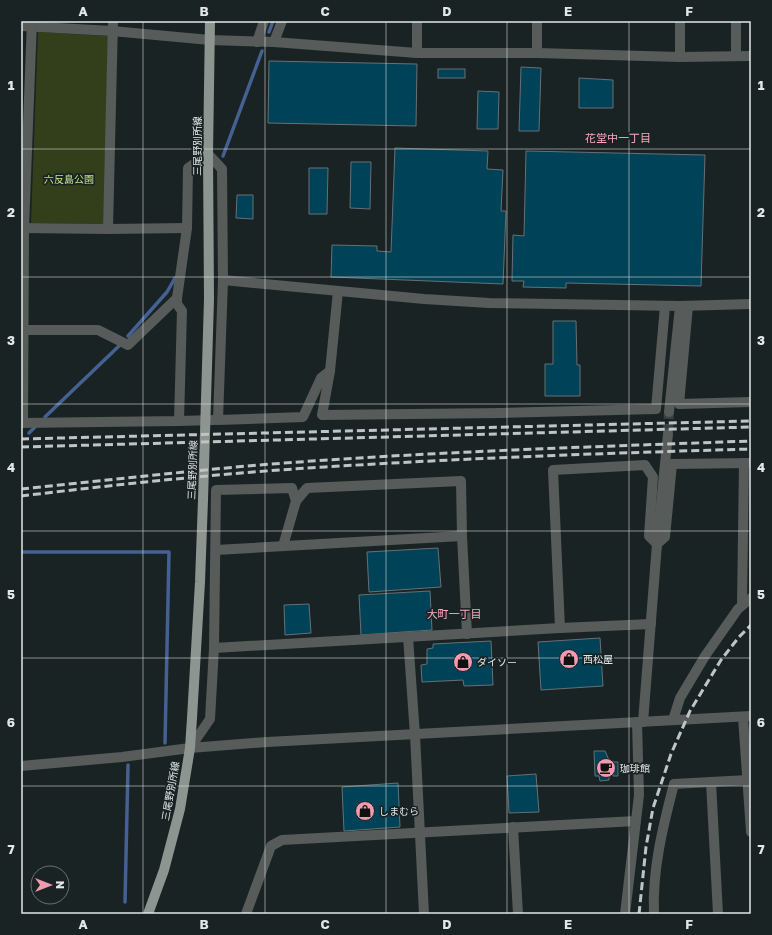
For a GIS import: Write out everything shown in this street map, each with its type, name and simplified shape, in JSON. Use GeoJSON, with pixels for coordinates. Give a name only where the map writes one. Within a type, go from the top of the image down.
{"type":"FeatureCollection","features":[{"type":"Feature","properties":{"kind":"main road","name":"三尾野別所線"},"geometry":{"type":"LineString","coordinates":[[148,914],[164,870],[180,809],[190,748],[204,485],[209,299],[208,154],[210,21]]}},
{"type":"Feature","properties":{"kind":"street"},"geometry":{"type":"LineString","coordinates":[[257,42],[264,21]]}},
{"type":"Feature","properties":{"kind":"street"},"geometry":{"type":"LineString","coordinates":[[274,42],[282,21]]}},
{"type":"Feature","properties":{"kind":"street"},"geometry":{"type":"LineString","coordinates":[[417,21],[417,53]]}},
{"type":"Feature","properties":{"kind":"street"},"geometry":{"type":"LineString","coordinates":[[537,21],[537,53]]}},
{"type":"Feature","properties":{"kind":"street"},"geometry":{"type":"LineString","coordinates":[[680,21],[680,57]]}},
{"type":"Feature","properties":{"kind":"street"},"geometry":{"type":"LineString","coordinates":[[736,21],[736,56]]}},
{"type":"Feature","properties":{"kind":"street"},"geometry":{"type":"LineString","coordinates":[[21,26],[32,24],[113,26],[210,40],[274,42],[417,53],[537,53],[680,57],[751,56]]}},
{"type":"Feature","properties":{"kind":"street"},"geometry":{"type":"LineString","coordinates":[[32,24],[23,228],[22,423],[179,421],[304,417],[321,378],[330,371]]}},
{"type":"Feature","properties":{"kind":"street"},"geometry":{"type":"LineString","coordinates":[[108,229],[113,26]]}},
{"type":"Feature","properties":{"kind":"street"},"geometry":{"type":"LineString","coordinates":[[179,421],[182,311],[177,304],[177,298],[187,228],[188,168],[208,154],[222,169],[223,280],[218,420]]}},
{"type":"Feature","properties":{"kind":"street"},"geometry":{"type":"LineString","coordinates":[[23,228],[187,228]]}},
{"type":"Feature","properties":{"kind":"street"},"geometry":{"type":"LineString","coordinates":[[223,280],[424,299],[489,303],[665,306],[751,304]]}},
{"type":"Feature","properties":{"kind":"street"},"geometry":{"type":"LineString","coordinates":[[338,291],[330,371],[322,415],[502,413],[656,409],[665,306]]}},
{"type":"Feature","properties":{"kind":"street"},"geometry":{"type":"LineString","coordinates":[[23,330],[98,330],[128,345],[177,298]]}},
{"type":"Feature","properties":{"kind":"street"},"geometry":{"type":"LineString","coordinates":[[684,306],[679,404],[751,402]]}},
{"type":"Feature","properties":{"kind":"street"},"geometry":{"type":"LineString","coordinates":[[669,412],[684,306]]}},
{"type":"Feature","properties":{"kind":"street"},"geometry":{"type":"LineString","coordinates":[[625,914],[639,796],[640,722],[668,434]]}},
{"type":"Feature","properties":{"kind":"street"},"geometry":{"type":"LineString","coordinates":[[657,544],[666,537],[672,464],[748,463],[742,605]]}},
{"type":"Feature","properties":{"kind":"street"},"geometry":{"type":"LineString","coordinates":[[560,628],[554,470],[645,465],[653,477],[649,536],[657,544]]}},
{"type":"Feature","properties":{"kind":"street"},"geometry":{"type":"LineString","coordinates":[[283,546],[296,501],[307,488],[461,481],[467,634]]}},
{"type":"Feature","properties":{"kind":"street"},"geometry":{"type":"LineString","coordinates":[[190,748],[210,719],[214,648],[216,490],[292,488],[296,501]]}},
{"type":"Feature","properties":{"kind":"street"},"geometry":{"type":"LineString","coordinates":[[216,550],[462,536]]}},
{"type":"Feature","properties":{"kind":"street"},"geometry":{"type":"LineString","coordinates":[[673,720],[680,698],[705,656],[738,609],[751,598]]}},
{"type":"Feature","properties":{"kind":"street"},"geometry":{"type":"LineString","coordinates":[[214,648],[650,624]]}},
{"type":"Feature","properties":{"kind":"street"},"geometry":{"type":"LineString","coordinates":[[408,637],[415,735],[424,914]]}},
{"type":"Feature","properties":{"kind":"street"},"geometry":{"type":"LineString","coordinates":[[21,766],[190,748],[266,742],[747,716],[748,780],[751,832]]}},
{"type":"Feature","properties":{"kind":"street"},"geometry":{"type":"LineString","coordinates":[[654,914],[658,856],[664,822],[674,784],[748,780]]}},
{"type":"Feature","properties":{"kind":"street"},"geometry":{"type":"LineString","coordinates":[[711,782],[718,914]]}},
{"type":"Feature","properties":{"kind":"street"},"geometry":{"type":"LineString","coordinates":[[246,914],[271,846],[282,840],[636,821]]}},
{"type":"Feature","properties":{"kind":"street"},"geometry":{"type":"LineString","coordinates":[[513,827],[518,914]]}},
{"type":"Feature","properties":{"kind":"green space","name":"六反島公園"},"geometry":{"type":"Polygon","coordinates":[[[38,32],[109,36],[105,224],[31,223],[38,32]]]}},
{"type":"Feature","properties":{"kind":"building"},"geometry":{"type":"Polygon","coordinates":[[[269,61],[417,64],[416,126],[268,123],[269,61]]]}},
{"type":"Feature","properties":{"kind":"building"},"geometry":{"type":"Polygon","coordinates":[[[521,67],[541,68],[539,131],[519,131],[521,67]]]}},
{"type":"Feature","properties":{"kind":"building"},"geometry":{"type":"Polygon","coordinates":[[[438,69],[465,69],[465,78],[438,78],[438,69]]]}},
{"type":"Feature","properties":{"kind":"building"},"geometry":{"type":"Polygon","coordinates":[[[579,78],[613,80],[613,108],[579,108],[579,78]]]}},
{"type":"Feature","properties":{"kind":"building"},"geometry":{"type":"Polygon","coordinates":[[[478,91],[499,92],[498,129],[477,129],[478,91]]]}},
{"type":"Feature","properties":{"kind":"building"},"geometry":{"type":"Polygon","coordinates":[[[395,148],[488,151],[487,169],[503,170],[501,211],[506,211],[503,284],[331,277],[332,245],[377,246],[377,251],[391,252],[395,148]]]}},
{"type":"Feature","properties":{"kind":"building"},"geometry":{"type":"Polygon","coordinates":[[[526,151],[705,155],[701,286],[566,283],[566,288],[523,287],[524,281],[512,281],[513,235],[524,236],[526,151]]]}},
{"type":"Feature","properties":{"kind":"building"},"geometry":{"type":"Polygon","coordinates":[[[351,162],[371,162],[370,209],[350,208],[351,162]]]}},
{"type":"Feature","properties":{"kind":"building"},"geometry":{"type":"Polygon","coordinates":[[[309,168],[328,168],[327,214],[309,214],[309,168]]]}},
{"type":"Feature","properties":{"kind":"building"},"geometry":{"type":"Polygon","coordinates":[[[237,195],[253,195],[253,219],[236,218],[237,195]]]}},
{"type":"Feature","properties":{"kind":"building"},"geometry":{"type":"Polygon","coordinates":[[[553,321],[576,321],[577,365],[580,365],[580,396],[545,396],[545,364],[553,364],[553,321]]]}},
{"type":"Feature","properties":{"kind":"building"},"geometry":{"type":"Polygon","coordinates":[[[438,548],[441,587],[369,592],[367,552],[438,548]]]}},
{"type":"Feature","properties":{"kind":"building"},"geometry":{"type":"Polygon","coordinates":[[[430,591],[432,630],[361,635],[359,595],[430,591]]]}},
{"type":"Feature","properties":{"kind":"building"},"geometry":{"type":"Polygon","coordinates":[[[309,604],[311,633],[285,635],[284,605],[309,604]]]}},
{"type":"Feature","properties":{"kind":"building"},"geometry":{"type":"Polygon","coordinates":[[[600,638],[603,686],[541,690],[538,642],[600,638]]]}},
{"type":"Feature","properties":{"kind":"building"},"geometry":{"type":"Polygon","coordinates":[[[491,641],[493,685],[464,686],[463,680],[422,682],[421,665],[427,664],[427,649],[433,648],[433,644],[491,641]]]}},
{"type":"Feature","properties":{"kind":"building","name":"珈琲館"},"geometry":{"type":"Polygon","coordinates":[[[594,751],[605,751],[610,762],[618,762],[618,776],[613,776],[613,774],[609,775],[609,780],[600,781],[599,776],[595,776],[594,751]]]}},
{"type":"Feature","properties":{"kind":"building"},"geometry":{"type":"Polygon","coordinates":[[[536,774],[539,812],[509,813],[507,776],[536,774]]]}},
{"type":"Feature","properties":{"kind":"building"},"geometry":{"type":"Polygon","coordinates":[[[398,783],[400,827],[344,831],[342,787],[398,783]]]}},
{"type":"Feature","properties":{"kind":"waterway"},"geometry":{"type":"LineString","coordinates":[[269,32],[273,21]]}},
{"type":"Feature","properties":{"kind":"waterway"},"geometry":{"type":"LineString","coordinates":[[223,156],[262,51]]}},
{"type":"Feature","properties":{"kind":"waterway"},"geometry":{"type":"LineString","coordinates":[[128,336],[167,292],[175,278]]}},
{"type":"Feature","properties":{"kind":"waterway"},"geometry":{"type":"LineString","coordinates":[[45,417],[120,345]]}},
{"type":"Feature","properties":{"kind":"waterway"},"geometry":{"type":"LineString","coordinates":[[29,433],[36,426]]}},
{"type":"Feature","properties":{"kind":"waterway"},"geometry":{"type":"LineString","coordinates":[[21,552],[169,552],[165,743]]}},
{"type":"Feature","properties":{"kind":"waterway"},"geometry":{"type":"LineString","coordinates":[[125,902],[128,765]]}},
{"type":"Feature","properties":{"kind":"tunnel"},"geometry":{"type":"LineString","coordinates":[[668,434],[669,412]]}},
{"type":"Feature","properties":{"kind":"railway"},"geometry":{"type":"LineString","coordinates":[[21,439],[751,421]]}},
{"type":"Feature","properties":{"kind":"railway"},"geometry":{"type":"LineString","coordinates":[[21,447],[751,427]]}},
{"type":"Feature","properties":{"kind":"railway"},"geometry":{"type":"LineString","coordinates":[[21,489],[320,460],[505,450],[751,441]]}},
{"type":"Feature","properties":{"kind":"railway"},"geometry":{"type":"LineString","coordinates":[[21,496],[173,479],[325,467],[538,456],[751,449]]}},
{"type":"Feature","properties":{"kind":"railway"},"geometry":{"type":"LineString","coordinates":[[639,914],[646,847],[653,808],[671,754],[690,711],[721,660],[739,637],[751,625]]}},
{"type":"Feature","properties":{"kind":"place","name":"西松屋"},"geometry":{"type":"Point","coordinates":[569,659]}},
{"type":"Feature","properties":{"kind":"place","name":"ダイソー"},"geometry":{"type":"Point","coordinates":[463,662]}},
{"type":"Feature","properties":{"kind":"place","name":"珈琲館"},"geometry":{"type":"Point","coordinates":[606,768]}},
{"type":"Feature","properties":{"kind":"place","name":"しまむら"},"geometry":{"type":"Point","coordinates":[365,811]}},
{"type":"Feature","properties":{"kind":"district","name":"花堂中一丁目"},"geometry":{"type":"Point","coordinates":[618,137]}},
{"type":"Feature","properties":{"kind":"district","name":"大町一丁目"},"geometry":{"type":"Point","coordinates":[454,613]}}]}
